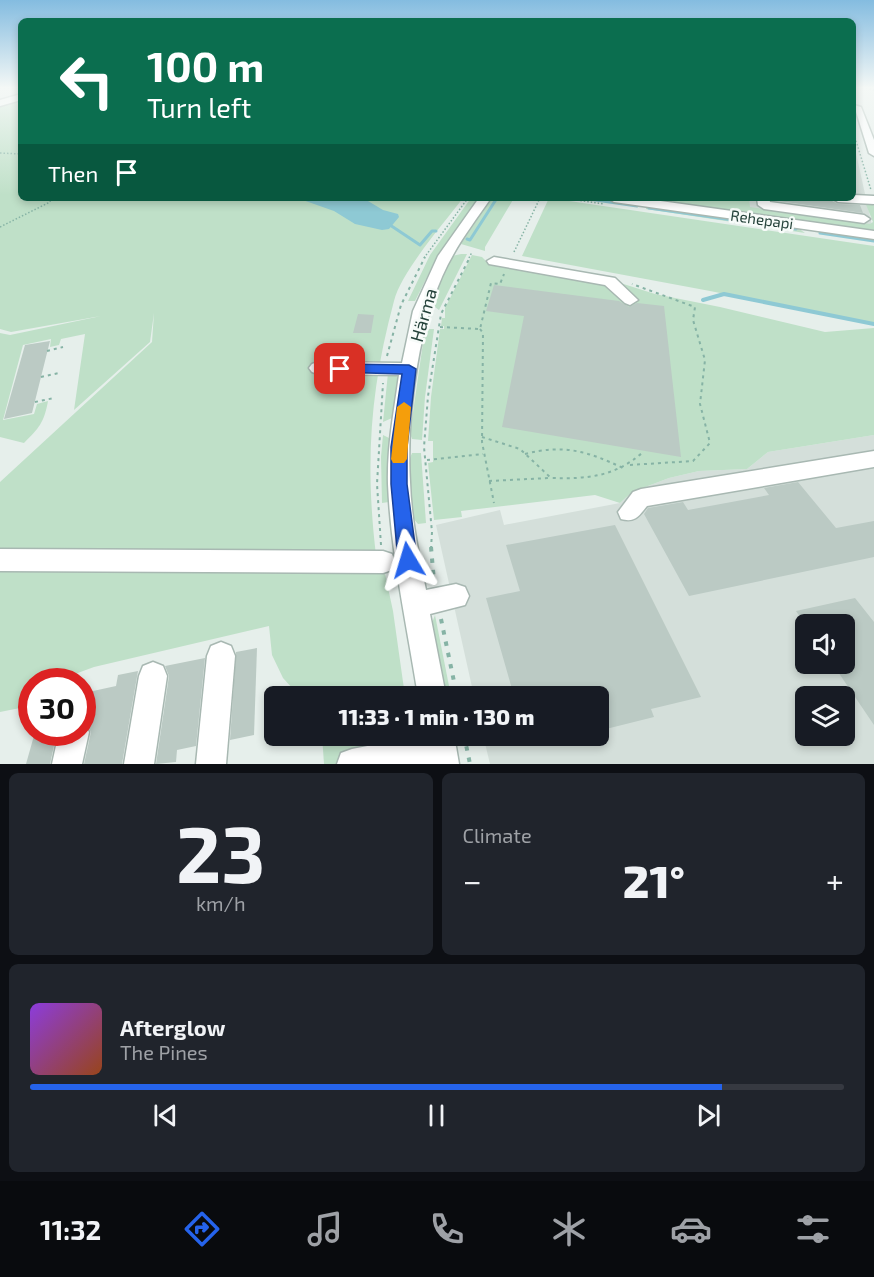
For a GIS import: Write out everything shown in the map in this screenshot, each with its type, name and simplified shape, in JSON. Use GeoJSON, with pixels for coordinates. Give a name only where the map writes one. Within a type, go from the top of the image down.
{"type":"FeatureCollection","features":[{"type":"Feature","properties":{"kind":"street"},"geometry":{"type":"LineString","coordinates":[[862,124],[874,153]]}},
{"type":"Feature","properties":{"kind":"street"},"geometry":{"type":"LineString","coordinates":[[856,197],[873,196]]}},
{"type":"Feature","properties":{"kind":"street","name":"Härma"},"geometry":{"type":"LineString","coordinates":[[432,686],[436,600],[408,560],[399,484],[399,447],[416,326],[431,283],[445,256],[482,201]]}},
{"type":"Feature","properties":{"kind":"street"},"geometry":{"type":"LineString","coordinates":[[763,201],[764,205],[864,219]]}},
{"type":"Feature","properties":{"kind":"street","name":"Rehepapi"},"geometry":{"type":"LineString","coordinates":[[663,202],[874,236]]}},
{"type":"Feature","properties":{"kind":"street"},"geometry":{"type":"LineString","coordinates":[[502,262],[610,281],[630,300]]}},
{"type":"Feature","properties":{"kind":"street"},"geometry":{"type":"LineString","coordinates":[[318,369],[409,369]]}},
{"type":"Feature","properties":{"kind":"street"},"geometry":{"type":"LineString","coordinates":[[629,512],[641,498],[874,459]]}},
{"type":"Feature","properties":{"kind":"street"},"geometry":{"type":"LineString","coordinates":[[0,560],[383,562]]}},
{"type":"Feature","properties":{"kind":"street"},"geometry":{"type":"LineString","coordinates":[[211,764],[221,656]]}},
{"type":"Feature","properties":{"kind":"street"},"geometry":{"type":"LineString","coordinates":[[139,764],[153,676]]}},
{"type":"Feature","properties":{"kind":"street"},"geometry":{"type":"LineString","coordinates":[[66,764],[70,746]]}},
{"type":"Feature","properties":{"kind":"street"},"geometry":{"type":"LineString","coordinates":[[352,764],[447,746]]}},
{"type":"Feature","properties":{"kind":"path"},"geometry":{"type":"LineString","coordinates":[[856,141],[873,196]]}},
{"type":"Feature","properties":{"kind":"path"},"geometry":{"type":"LineString","coordinates":[[0,153],[18,154]]}},
{"type":"Feature","properties":{"kind":"path"},"geometry":{"type":"LineString","coordinates":[[0,227],[50,201]]}},
{"type":"Feature","properties":{"kind":"path"},"geometry":{"type":"LineString","coordinates":[[494,503],[483,454],[483,333],[480,329],[491,283],[500,284],[502,262],[538,201]]}},
{"type":"Feature","properties":{"kind":"path"},"geometry":{"type":"LineString","coordinates":[[454,686],[436,600],[430,556],[432,532],[425,460],[428,396],[443,307],[472,252]]}},
{"type":"Feature","properties":{"kind":"path"},"geometry":{"type":"LineString","coordinates":[[489,481],[550,478],[592,480],[630,465],[693,461],[710,443],[700,404],[705,360],[693,321],[695,307],[631,283]]}},
{"type":"Feature","properties":{"kind":"path"},"geometry":{"type":"LineString","coordinates":[[439,327],[480,329]]}},
{"type":"Feature","properties":{"kind":"path"},"geometry":{"type":"LineString","coordinates":[[47,351],[63,347]]}},
{"type":"Feature","properties":{"kind":"path"},"geometry":{"type":"LineString","coordinates":[[41,377],[59,373]]}},
{"type":"Feature","properties":{"kind":"path"},"geometry":{"type":"LineString","coordinates":[[35,402],[54,398]]}},
{"type":"Feature","properties":{"kind":"path"},"geometry":{"type":"LineString","coordinates":[[482,437],[520,449],[550,478]]}},
{"type":"Feature","properties":{"kind":"path"},"geometry":{"type":"LineString","coordinates":[[525,454],[549,448],[594,454],[623,468]]}},
{"type":"Feature","properties":{"kind":"path"},"geometry":{"type":"LineString","coordinates":[[630,465],[642,453]]}},
{"type":"Feature","properties":{"kind":"path"},"geometry":{"type":"LineString","coordinates":[[425,460],[483,454]]}},
{"type":"Feature","properties":{"kind":"path"},"geometry":{"type":"LineString","coordinates":[[447,746],[470,764]]}},
{"type":"Feature","properties":{"kind":"shaded area"},"geometry":{"type":"Polygon","coordinates":[[[856,153],[873,230],[670,201],[856,201],[856,153]]]}},
{"type":"Feature","properties":{"kind":"shaded area"},"geometry":{"type":"Polygon","coordinates":[[[874,435],[874,764],[490,764],[486,746],[609,746],[609,686],[472,686],[436,525],[500,510],[504,525],[620,503],[632,492],[669,478],[699,471],[747,469],[768,452],[874,435]]]}},
{"type":"Feature","properties":{"kind":"green space"},"geometry":{"type":"Polygon","coordinates":[[[0,124],[18,124],[18,201],[461,201],[405,276],[394,301],[386,334],[372,427],[371,489],[376,555],[0,550],[0,482],[152,342],[154,313],[150,342],[74,410],[85,334],[61,339],[59,345],[50,347],[51,339],[23,345],[3,420],[34,414],[37,404],[48,401],[40,425],[24,443],[0,437],[0,333],[10,335],[101,316],[11,332],[0,329],[0,124]]]}},
{"type":"Feature","properties":{"kind":"green space"},"geometry":{"type":"Polygon","coordinates":[[[469,201],[476,201],[434,263],[415,301],[408,301],[430,255],[469,201]]]}},
{"type":"Feature","properties":{"kind":"green space"},"geometry":{"type":"Polygon","coordinates":[[[489,201],[512,201],[485,247],[485,251],[461,244],[489,201]]]}},
{"type":"Feature","properties":{"kind":"green space"},"geometry":{"type":"Polygon","coordinates":[[[548,201],[569,201],[874,246],[874,324],[710,291],[522,256],[548,201]]]}},
{"type":"Feature","properties":{"kind":"green space"},"geometry":{"type":"Polygon","coordinates":[[[672,201],[749,201],[750,207],[870,224],[873,222],[865,202],[871,201],[874,206],[874,232],[675,204],[672,201]]]}},
{"type":"Feature","properties":{"kind":"green space"},"geometry":{"type":"Polygon","coordinates":[[[646,205],[798,228],[805,233],[646,209],[646,205]]]}},
{"type":"Feature","properties":{"kind":"green space"},"geometry":{"type":"Polygon","coordinates":[[[467,254],[439,310],[431,304],[452,256],[467,254]]]}},
{"type":"Feature","properties":{"kind":"green space"},"geometry":{"type":"Polygon","coordinates":[[[472,255],[482,257],[487,262],[619,287],[614,281],[655,294],[825,332],[874,328],[874,435],[768,452],[747,469],[699,471],[669,478],[632,492],[620,503],[595,495],[461,511],[462,517],[434,520],[428,463],[433,462],[433,441],[428,441],[440,329],[444,329],[444,326],[441,326],[442,318],[445,318],[445,308],[472,255]]]}},
{"type":"Feature","properties":{"kind":"green space"},"geometry":{"type":"Polygon","coordinates":[[[425,329],[434,329],[422,440],[412,439],[410,433],[425,329]]]}},
{"type":"Feature","properties":{"kind":"green space"},"geometry":{"type":"Polygon","coordinates":[[[388,373],[395,373],[398,379],[392,418],[383,422],[388,373]]]}},
{"type":"Feature","properties":{"kind":"green space"},"geometry":{"type":"Polygon","coordinates":[[[383,435],[389,438],[390,444],[391,493],[389,502],[382,503],[381,457],[383,435]]]}},
{"type":"Feature","properties":{"kind":"green space"},"geometry":{"type":"Polygon","coordinates":[[[412,453],[421,453],[426,523],[418,524],[412,517],[408,463],[412,453]]]}},
{"type":"Feature","properties":{"kind":"green space"},"geometry":{"type":"Polygon","coordinates":[[[0,561],[384,569],[393,611],[404,686],[290,686],[283,678],[272,655],[269,626],[91,668],[18,668],[18,708],[0,712],[0,561]]]}},
{"type":"Feature","properties":{"kind":"green space"},"geometry":{"type":"Polygon","coordinates":[[[435,615],[449,686],[444,686],[432,623],[435,615]]]}},
{"type":"Feature","properties":{"kind":"green space"},"geometry":{"type":"Polygon","coordinates":[[[323,746],[413,746],[414,753],[352,764],[324,764],[323,746]]]}},
{"type":"Feature","properties":{"kind":"water"},"geometry":{"type":"Polygon","coordinates":[[[306,201],[368,201],[383,210],[398,214],[399,217],[389,229],[382,230],[355,224],[334,211],[306,201]]]}},
{"type":"Feature","properties":{"kind":"building"},"geometry":{"type":"Polygon","coordinates":[[[779,201],[832,201],[838,204],[860,205],[863,213],[779,201]]]}},
{"type":"Feature","properties":{"kind":"building"},"geometry":{"type":"Polygon","coordinates":[[[494,285],[619,301],[629,307],[637,303],[664,306],[681,457],[502,427],[524,316],[486,311],[494,285]]]}},
{"type":"Feature","properties":{"kind":"building"},"geometry":{"type":"Polygon","coordinates":[[[358,314],[374,315],[371,333],[353,333],[358,314]]]}},
{"type":"Feature","properties":{"kind":"building"},"geometry":{"type":"Polygon","coordinates":[[[50,341],[32,413],[4,419],[25,345],[50,341]]]}},
{"type":"Feature","properties":{"kind":"building"},"geometry":{"type":"Polygon","coordinates":[[[798,482],[836,528],[874,521],[874,557],[689,596],[644,514],[648,508],[683,502],[688,510],[769,495],[764,488],[798,482]]]}},
{"type":"Feature","properties":{"kind":"building"},"geometry":{"type":"Polygon","coordinates":[[[615,525],[701,697],[651,709],[654,717],[609,728],[609,686],[511,686],[486,598],[520,591],[506,545],[615,525]]]}},
{"type":"Feature","properties":{"kind":"building"},"geometry":{"type":"Polygon","coordinates":[[[855,598],[874,622],[874,725],[855,697],[855,686],[848,686],[839,674],[855,674],[855,614],[798,614],[796,611],[855,598]]]}},
{"type":"Feature","properties":{"kind":"building"},"geometry":{"type":"Polygon","coordinates":[[[257,648],[254,735],[230,740],[236,652],[257,648]]]}},
{"type":"Feature","properties":{"kind":"building"},"geometry":{"type":"Polygon","coordinates":[[[205,658],[196,746],[177,750],[176,762],[156,764],[169,676],[165,666],[205,658]]]}},
{"type":"Feature","properties":{"kind":"building"},"geometry":{"type":"Polygon","coordinates":[[[138,671],[122,764],[84,764],[88,746],[96,746],[96,690],[116,686],[118,675],[138,671]]]}},
{"type":"Feature","properties":{"kind":"building"},"geometry":{"type":"Polygon","coordinates":[[[31,746],[54,746],[50,764],[26,764],[31,746]]]}},
{"type":"Feature","properties":{"kind":"waterway"},"geometry":{"type":"LineString","coordinates":[[467,239],[470,240],[495,201]]}},
{"type":"Feature","properties":{"kind":"waterway"},"geometry":{"type":"LineString","coordinates":[[603,201],[637,206]]}},
{"type":"Feature","properties":{"kind":"waterway"},"geometry":{"type":"LineString","coordinates":[[649,208],[796,229]]}},
{"type":"Feature","properties":{"kind":"waterway"},"geometry":{"type":"LineString","coordinates":[[387,223],[420,245],[432,231],[436,231]]}},
{"type":"Feature","properties":{"kind":"waterway"},"geometry":{"type":"LineString","coordinates":[[820,233],[874,241]]}},
{"type":"Feature","properties":{"kind":"waterway"},"geometry":{"type":"LineString","coordinates":[[703,300],[724,294],[874,324]]}},
{"type":"Feature","properties":{"kind":"slow traffic"},"geometry":{"type":"LineString","coordinates":[[399,459],[404,407]]}},
{"type":"Feature","properties":{"kind":"route"},"geometry":{"type":"LineString","coordinates":[[340,369],[409,369],[399,447],[399,484],[408,560]]}}]}
